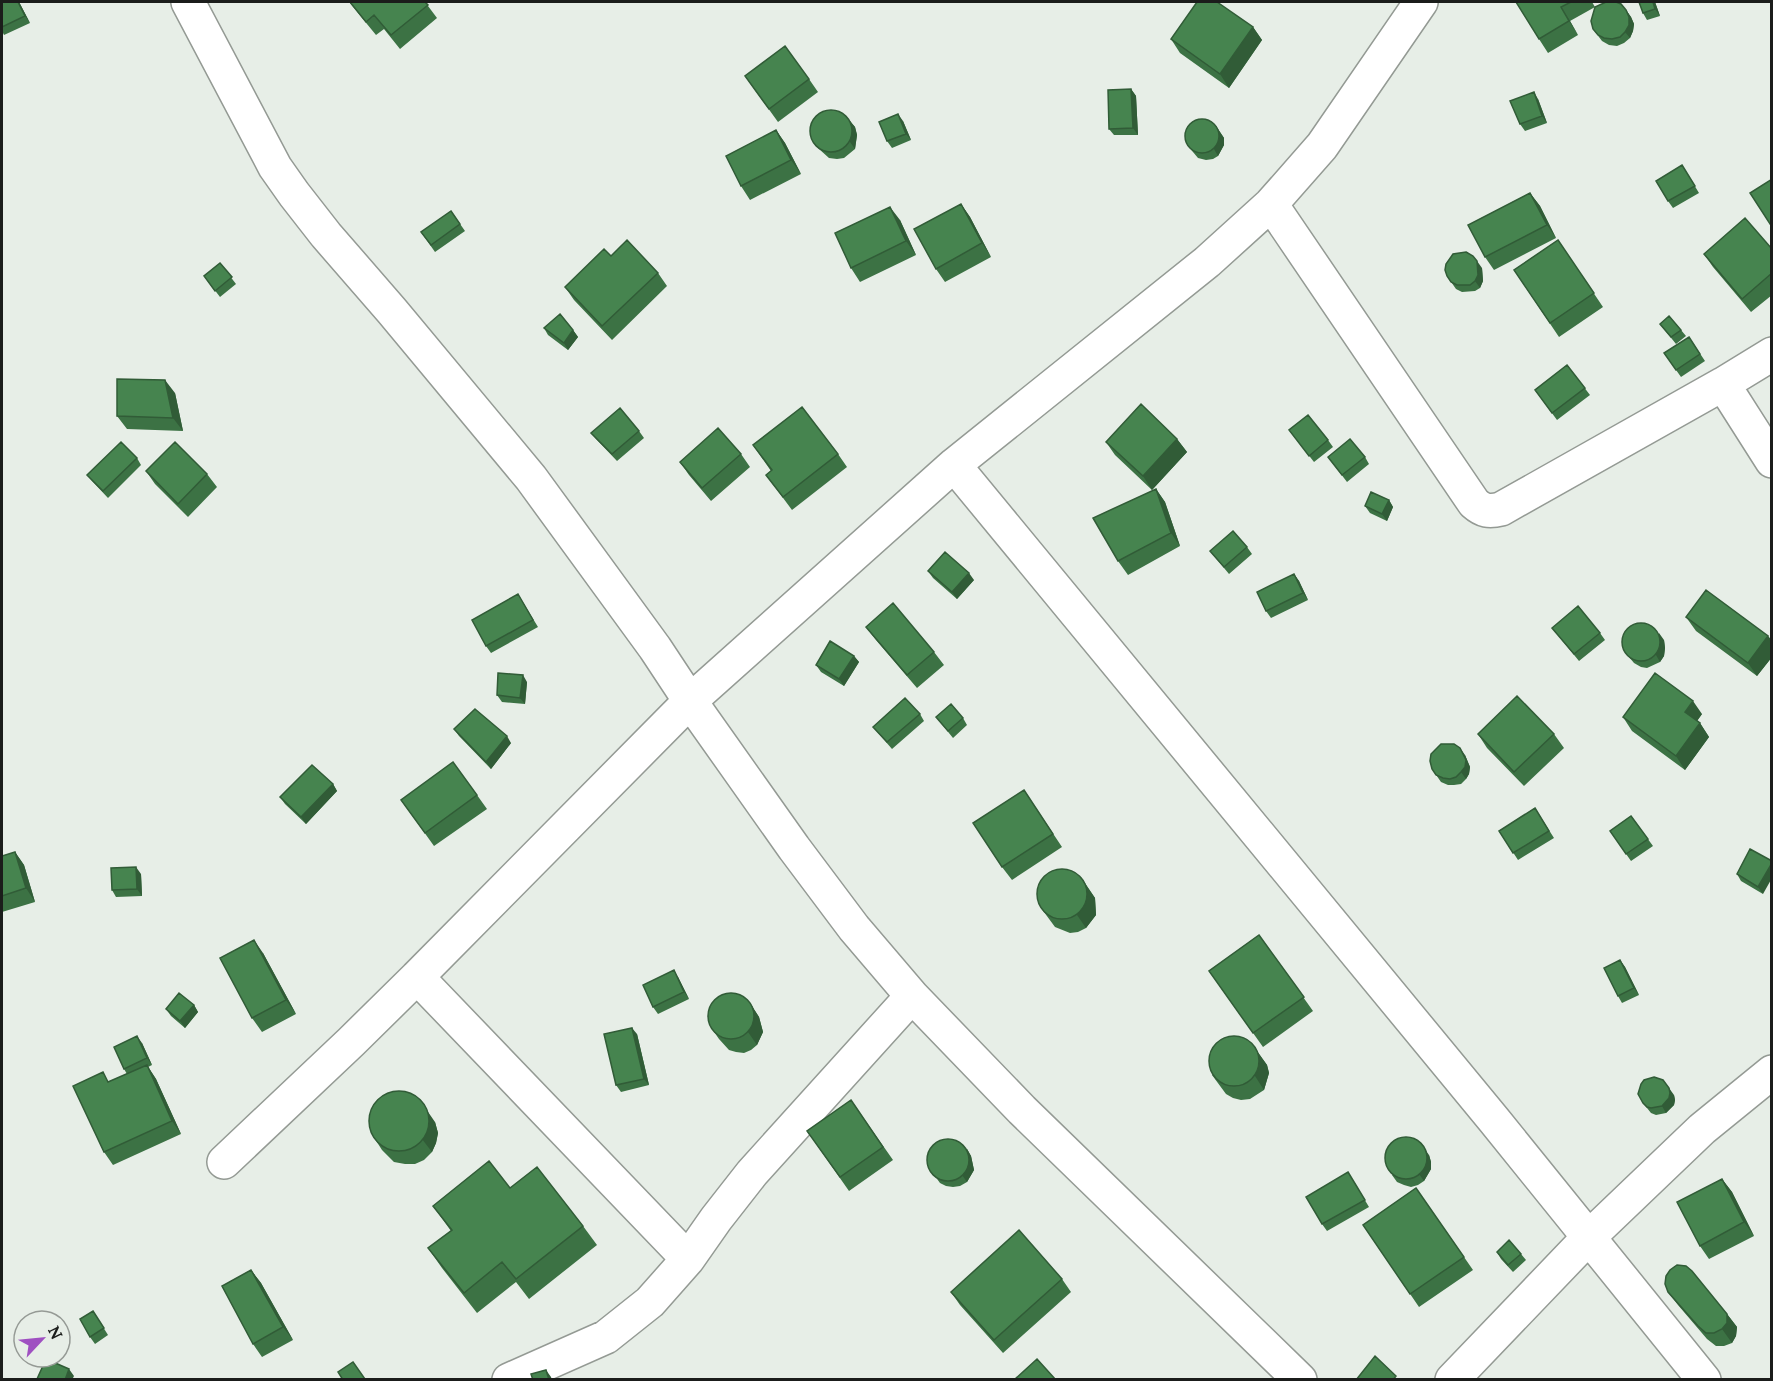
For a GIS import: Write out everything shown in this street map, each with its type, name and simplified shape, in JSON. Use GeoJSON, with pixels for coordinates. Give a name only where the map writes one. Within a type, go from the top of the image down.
{"type":"FeatureCollection","features":[{"type":"Feature","properties":{"kind":"street"},"geometry":{"type":"LineString","coordinates":[[224,1161],[417,977],[690,701],[954,465],[1207,262],[1271,204],[1322,146],[1421,2]]}},
{"type":"Feature","properties":{"kind":"street"},"geometry":{"type":"LineString","coordinates":[[193,3],[275,167],[294,194],[531,478],[655,648],[794,848],[854,928],[912,996],[1022,1110],[1300,1380]]}},
{"type":"Feature","properties":{"kind":"street"},"geometry":{"type":"LineString","coordinates":[[1271,204],[1474,503],[1481,509],[1491,511],[1501,509],[1772,354]]}},
{"type":"Feature","properties":{"kind":"street"},"geometry":{"type":"LineString","coordinates":[[1723,384],[1772,461]]}},
{"type":"Feature","properties":{"kind":"street"},"geometry":{"type":"LineString","coordinates":[[954,465],[1704,1380]]}},
{"type":"Feature","properties":{"kind":"street"},"geometry":{"type":"LineString","coordinates":[[417,977],[687,1259]]}},
{"type":"Feature","properties":{"kind":"street"},"geometry":{"type":"LineString","coordinates":[[509,1380],[606,1336],[650,1302],[687,1259],[753,1173],[912,996]]}},
{"type":"Feature","properties":{"kind":"street"},"geometry":{"type":"LineString","coordinates":[[1452,1380],[1589,1237],[1702,1129],[1772,1072]]}},
{"type":"Feature","properties":{"kind":"building"},"geometry":{"type":"Polygon","coordinates":[[[2,2],[18,2],[25,16],[2,27],[2,2]]]}},
{"type":"Feature","properties":{"kind":"building"},"geometry":{"type":"Polygon","coordinates":[[[350,2],[425,2],[428,5],[391,35],[374,15],[366,22],[350,2]]]}},
{"type":"Feature","properties":{"kind":"building"},"geometry":{"type":"Polygon","coordinates":[[[1197,2],[1217,2],[1253,27],[1220,74],[1171,39],[1197,2]]]}},
{"type":"Feature","properties":{"kind":"building"},"geometry":{"type":"Polygon","coordinates":[[[1516,2],[1571,2],[1561,7],[1569,21],[1539,39],[1516,2]]]}},
{"type":"Feature","properties":{"kind":"building"},"geometry":{"type":"Polygon","coordinates":[[[1606,2],[1621,4],[1629,17],[1629,25],[1620,37],[1604,38],[1593,29],[1591,21],[1595,7],[1606,2]]]}},
{"type":"Feature","properties":{"kind":"building"},"geometry":{"type":"Polygon","coordinates":[[[1639,2],[1653,2],[1655,9],[1643,13],[1639,2]]]}},
{"type":"Feature","properties":{"kind":"building"},"geometry":{"type":"Polygon","coordinates":[[[785,46],[809,79],[769,109],[745,76],[785,46]]]}},
{"type":"Feature","properties":{"kind":"building"},"geometry":{"type":"Polygon","coordinates":[[[1131,89],[1133,128],[1109,129],[1108,90],[1131,89]]]}},
{"type":"Feature","properties":{"kind":"building"},"geometry":{"type":"Polygon","coordinates":[[[1534,92],[1542,116],[1520,124],[1510,101],[1534,92]]]}},
{"type":"Feature","properties":{"kind":"building"},"geometry":{"type":"Polygon","coordinates":[[[831,110],[846,116],[852,131],[846,146],[831,152],[816,146],[810,131],[816,116],[831,110]]]}},
{"type":"Feature","properties":{"kind":"building"},"geometry":{"type":"Polygon","coordinates":[[[898,114],[906,134],[887,141],[879,122],[898,114]]]}},
{"type":"Feature","properties":{"kind":"building"},"geometry":{"type":"Polygon","coordinates":[[[1202,119],[1214,124],[1219,136],[1214,148],[1202,153],[1190,148],[1185,136],[1190,124],[1202,119]]]}},
{"type":"Feature","properties":{"kind":"building"},"geometry":{"type":"Polygon","coordinates":[[[776,130],[791,160],[741,186],[726,156],[776,130]]]}},
{"type":"Feature","properties":{"kind":"building"},"geometry":{"type":"Polygon","coordinates":[[[1682,165],[1695,186],[1668,201],[1656,181],[1682,165]]]}},
{"type":"Feature","properties":{"kind":"building"},"geometry":{"type":"Polygon","coordinates":[[[1772,179],[1772,227],[1750,193],[1772,179]]]}},
{"type":"Feature","properties":{"kind":"building"},"geometry":{"type":"Polygon","coordinates":[[[1530,193],[1547,225],[1485,257],[1468,225],[1530,193]]]}},
{"type":"Feature","properties":{"kind":"building"},"geometry":{"type":"Polygon","coordinates":[[[961,204],[982,243],[936,269],[914,229],[961,204]]]}},
{"type":"Feature","properties":{"kind":"building"},"geometry":{"type":"Polygon","coordinates":[[[890,207],[906,241],[851,268],[835,233],[890,207]]]}},
{"type":"Feature","properties":{"kind":"building"},"geometry":{"type":"Polygon","coordinates":[[[451,211],[460,224],[431,245],[421,232],[451,211]]]}},
{"type":"Feature","properties":{"kind":"building"},"geometry":{"type":"Polygon","coordinates":[[[1745,218],[1772,249],[1772,273],[1742,299],[1704,254],[1745,218]]]}},
{"type":"Feature","properties":{"kind":"building"},"geometry":{"type":"Polygon","coordinates":[[[627,240],[658,273],[602,326],[565,287],[604,249],[611,256],[627,240]]]}},
{"type":"Feature","properties":{"kind":"building"},"geometry":{"type":"Polygon","coordinates":[[[1558,240],[1594,293],[1550,323],[1514,270],[1558,240]]]}},
{"type":"Feature","properties":{"kind":"building"},"geometry":{"type":"Polygon","coordinates":[[[1466,252],[1477,261],[1478,275],[1470,285],[1457,285],[1447,276],[1446,264],[1453,254],[1466,252]]]}},
{"type":"Feature","properties":{"kind":"building"},"geometry":{"type":"Polygon","coordinates":[[[220,263],[232,277],[215,291],[204,276],[220,263]]]}},
{"type":"Feature","properties":{"kind":"building"},"geometry":{"type":"Polygon","coordinates":[[[560,314],[573,330],[564,343],[544,328],[560,314]]]}},
{"type":"Feature","properties":{"kind":"building"},"geometry":{"type":"Polygon","coordinates":[[[1669,316],[1681,330],[1671,337],[1660,324],[1669,316]]]}},
{"type":"Feature","properties":{"kind":"building"},"geometry":{"type":"Polygon","coordinates":[[[1689,337],[1700,354],[1676,370],[1664,353],[1689,337]]]}},
{"type":"Feature","properties":{"kind":"building"},"geometry":{"type":"Polygon","coordinates":[[[1567,365],[1585,388],[1552,413],[1535,390],[1567,365]]]}},
{"type":"Feature","properties":{"kind":"building"},"geometry":{"type":"Polygon","coordinates":[[[117,379],[165,380],[173,418],[117,416],[117,379]]]}},
{"type":"Feature","properties":{"kind":"building"},"geometry":{"type":"Polygon","coordinates":[[[1141,404],[1177,439],[1143,476],[1106,442],[1141,404]]]}},
{"type":"Feature","properties":{"kind":"building"},"geometry":{"type":"Polygon","coordinates":[[[802,407],[838,454],[783,497],[766,475],[772,470],[753,445],[802,407]]]}},
{"type":"Feature","properties":{"kind":"building"},"geometry":{"type":"Polygon","coordinates":[[[620,408],[639,431],[612,454],[591,433],[620,408]]]}},
{"type":"Feature","properties":{"kind":"building"},"geometry":{"type":"Polygon","coordinates":[[[1308,415],[1328,440],[1309,456],[1289,430],[1308,415]]]}},
{"type":"Feature","properties":{"kind":"building"},"geometry":{"type":"Polygon","coordinates":[[[718,428],[741,454],[702,488],[680,462],[718,428]]]}},
{"type":"Feature","properties":{"kind":"building"},"geometry":{"type":"Polygon","coordinates":[[[1350,439],[1365,457],[1342,475],[1328,457],[1350,439]]]}},
{"type":"Feature","properties":{"kind":"building"},"geometry":{"type":"Polygon","coordinates":[[[121,442],[137,458],[103,491],[87,475],[121,442]]]}},
{"type":"Feature","properties":{"kind":"building"},"geometry":{"type":"Polygon","coordinates":[[[175,442],[207,474],[178,504],[146,471],[175,442]]]}},
{"type":"Feature","properties":{"kind":"building"},"geometry":{"type":"Polygon","coordinates":[[[1156,489],[1171,533],[1118,561],[1093,518],[1156,489]]]}},
{"type":"Feature","properties":{"kind":"building"},"geometry":{"type":"Polygon","coordinates":[[[1371,492],[1389,500],[1382,514],[1365,506],[1371,492]]]}},
{"type":"Feature","properties":{"kind":"building"},"geometry":{"type":"Polygon","coordinates":[[[1233,531],[1247,547],[1224,567],[1210,551],[1233,531]]]}},
{"type":"Feature","properties":{"kind":"building"},"geometry":{"type":"Polygon","coordinates":[[[945,552],[969,573],[952,592],[928,571],[945,552]]]}},
{"type":"Feature","properties":{"kind":"building"},"geometry":{"type":"Polygon","coordinates":[[[1294,574],[1303,593],[1266,611],[1257,592],[1294,574]]]}},
{"type":"Feature","properties":{"kind":"building"},"geometry":{"type":"Polygon","coordinates":[[[1706,590],[1768,636],[1748,663],[1686,617],[1706,590]]]}},
{"type":"Feature","properties":{"kind":"building"},"geometry":{"type":"Polygon","coordinates":[[[518,594],[533,620],[486,646],[472,620],[518,594]]]}},
{"type":"Feature","properties":{"kind":"building"},"geometry":{"type":"Polygon","coordinates":[[[893,603],[934,652],[907,675],[866,627],[893,603]]]}},
{"type":"Feature","properties":{"kind":"building"},"geometry":{"type":"Polygon","coordinates":[[[1578,606],[1600,633],[1574,654],[1552,628],[1578,606]]]}},
{"type":"Feature","properties":{"kind":"building"},"geometry":{"type":"Polygon","coordinates":[[[1641,623],[1648,624],[1654,629],[1659,635],[1659,649],[1654,655],[1648,660],[1641,661],[1634,660],[1628,655],[1623,649],[1622,642],[1623,635],[1628,629],[1634,624],[1641,623]]]}},
{"type":"Feature","properties":{"kind":"building"},"geometry":{"type":"Polygon","coordinates":[[[830,641],[854,656],[839,679],[816,665],[830,641]]]}},
{"type":"Feature","properties":{"kind":"building"},"geometry":{"type":"Polygon","coordinates":[[[498,673],[523,675],[520,698],[497,695],[498,673]]]}},
{"type":"Feature","properties":{"kind":"building"},"geometry":{"type":"Polygon","coordinates":[[[1655,673],[1693,701],[1685,712],[1700,723],[1676,756],[1623,717],[1655,673]]]}},
{"type":"Feature","properties":{"kind":"building"},"geometry":{"type":"Polygon","coordinates":[[[1517,696],[1554,734],[1514,772],[1478,734],[1517,696]]]}},
{"type":"Feature","properties":{"kind":"building"},"geometry":{"type":"Polygon","coordinates":[[[905,698],[920,714],[887,742],[873,727],[905,698]]]}},
{"type":"Feature","properties":{"kind":"building"},"geometry":{"type":"Polygon","coordinates":[[[951,704],[963,718],[948,731],[936,717],[951,704]]]}},
{"type":"Feature","properties":{"kind":"building"},"geometry":{"type":"Polygon","coordinates":[[[475,709],[507,736],[486,762],[454,729],[475,709]]]}},
{"type":"Feature","properties":{"kind":"building"},"geometry":{"type":"Polygon","coordinates":[[[1441,744],[1454,744],[1460,748],[1466,760],[1465,767],[1456,777],[1443,778],[1436,775],[1432,769],[1431,754],[1441,744]]]}},
{"type":"Feature","properties":{"kind":"building"},"geometry":{"type":"Polygon","coordinates":[[[453,762],[477,795],[425,833],[401,800],[453,762]]]}},
{"type":"Feature","properties":{"kind":"building"},"geometry":{"type":"Polygon","coordinates":[[[312,765],[333,784],[301,817],[280,797],[312,765]]]}},
{"type":"Feature","properties":{"kind":"building"},"geometry":{"type":"Polygon","coordinates":[[[1024,790],[1053,834],[1002,867],[973,823],[1024,790]]]}},
{"type":"Feature","properties":{"kind":"building"},"geometry":{"type":"Polygon","coordinates":[[[1535,808],[1549,831],[1513,853],[1499,831],[1535,808]]]}},
{"type":"Feature","properties":{"kind":"building"},"geometry":{"type":"Polygon","coordinates":[[[1631,816],[1648,839],[1626,854],[1610,831],[1631,816]]]}},
{"type":"Feature","properties":{"kind":"building"},"geometry":{"type":"Polygon","coordinates":[[[1750,849],[1772,861],[1758,887],[1737,874],[1750,849]]]}},
{"type":"Feature","properties":{"kind":"building"},"geometry":{"type":"Polygon","coordinates":[[[15,852],[26,888],[2,896],[2,856],[15,852]]]}},
{"type":"Feature","properties":{"kind":"building"},"geometry":{"type":"Polygon","coordinates":[[[136,867],[137,889],[112,890],[111,868],[136,867]]]}},
{"type":"Feature","properties":{"kind":"building"},"geometry":{"type":"Polygon","coordinates":[[[1062,869],[1080,876],[1087,894],[1080,912],[1062,919],[1044,912],[1037,894],[1044,876],[1062,869]]]}},
{"type":"Feature","properties":{"kind":"building"},"geometry":{"type":"Polygon","coordinates":[[[1259,935],[1304,997],[1253,1033],[1209,971],[1259,935]]]}},
{"type":"Feature","properties":{"kind":"building"},"geometry":{"type":"Polygon","coordinates":[[[254,940],[286,1000],[252,1018],[220,958],[254,940]]]}},
{"type":"Feature","properties":{"kind":"building"},"geometry":{"type":"Polygon","coordinates":[[[1620,960],[1634,988],[1618,996],[1604,968],[1620,960]]]}},
{"type":"Feature","properties":{"kind":"building"},"geometry":{"type":"Polygon","coordinates":[[[674,970],[684,992],[653,1007],[643,985],[674,970]]]}},
{"type":"Feature","properties":{"kind":"building"},"geometry":{"type":"Polygon","coordinates":[[[179,993],[194,1005],[180,1021],[166,1009],[179,993]]]}},
{"type":"Feature","properties":{"kind":"building"},"geometry":{"type":"Polygon","coordinates":[[[731,993],[747,1000],[754,1016],[747,1032],[731,1039],[715,1032],[708,1016],[715,1000],[731,993]]]}},
{"type":"Feature","properties":{"kind":"building"},"geometry":{"type":"Polygon","coordinates":[[[632,1028],[644,1079],[616,1085],[604,1034],[632,1028]]]}},
{"type":"Feature","properties":{"kind":"building"},"geometry":{"type":"Polygon","coordinates":[[[137,1036],[147,1058],[124,1069],[114,1047],[137,1036]]]}},
{"type":"Feature","properties":{"kind":"building"},"geometry":{"type":"Polygon","coordinates":[[[1234,1036],[1252,1043],[1259,1061],[1252,1079],[1234,1086],[1216,1079],[1209,1061],[1216,1043],[1234,1036]]]}},
{"type":"Feature","properties":{"kind":"building"},"geometry":{"type":"Polygon","coordinates":[[[147,1065],[172,1121],[104,1152],[73,1086],[103,1072],[108,1082],[147,1065]]]}},
{"type":"Feature","properties":{"kind":"building"},"geometry":{"type":"Polygon","coordinates":[[[1654,1077],[1663,1080],[1670,1093],[1662,1106],[1651,1108],[1643,1103],[1638,1094],[1644,1080],[1654,1077]]]}},
{"type":"Feature","properties":{"kind":"building"},"geometry":{"type":"Polygon","coordinates":[[[399,1091],[420,1100],[429,1121],[420,1142],[399,1151],[378,1142],[369,1121],[378,1100],[399,1091]]]}},
{"type":"Feature","properties":{"kind":"building"},"geometry":{"type":"Polygon","coordinates":[[[851,1100],[883,1147],[840,1177],[807,1131],[851,1100]]]}},
{"type":"Feature","properties":{"kind":"building"},"geometry":{"type":"Polygon","coordinates":[[[1406,1137],[1421,1143],[1427,1158],[1421,1173],[1406,1179],[1391,1173],[1385,1158],[1391,1143],[1406,1137]]]}},
{"type":"Feature","properties":{"kind":"building"},"geometry":{"type":"Polygon","coordinates":[[[948,1139],[963,1145],[969,1160],[963,1175],[948,1181],[933,1175],[927,1160],[933,1145],[948,1139]]]}},
{"type":"Feature","properties":{"kind":"building"},"geometry":{"type":"Polygon","coordinates":[[[489,1161],[510,1188],[537,1167],[583,1226],[516,1279],[502,1262],[464,1293],[428,1248],[452,1230],[433,1206],[489,1161]]]}},
{"type":"Feature","properties":{"kind":"building"},"geometry":{"type":"Polygon","coordinates":[[[1348,1172],[1365,1200],[1322,1224],[1306,1197],[1348,1172]]]}},
{"type":"Feature","properties":{"kind":"building"},"geometry":{"type":"Polygon","coordinates":[[[1722,1179],[1744,1222],[1700,1246],[1677,1202],[1722,1179]]]}},
{"type":"Feature","properties":{"kind":"building"},"geometry":{"type":"Polygon","coordinates":[[[1416,1188],[1464,1257],[1410,1294],[1363,1225],[1416,1188]]]}},
{"type":"Feature","properties":{"kind":"building"},"geometry":{"type":"Polygon","coordinates":[[[1019,1230],[1062,1279],[994,1340],[951,1292],[1019,1230]]]}},
{"type":"Feature","properties":{"kind":"building"},"geometry":{"type":"Polygon","coordinates":[[[1509,1240],[1521,1254],[1508,1265],[1497,1252],[1509,1240]]]}},
{"type":"Feature","properties":{"kind":"building"},"geometry":{"type":"Polygon","coordinates":[[[1677,1265],[1686,1266],[1692,1271],[1727,1314],[1727,1323],[1722,1329],[1714,1333],[1706,1333],[1668,1292],[1665,1284],[1666,1276],[1677,1265]]]}},
{"type":"Feature","properties":{"kind":"building"},"geometry":{"type":"Polygon","coordinates":[[[251,1270],[283,1327],[253,1344],[222,1286],[251,1270]]]}},
{"type":"Feature","properties":{"kind":"building"},"geometry":{"type":"Polygon","coordinates":[[[93,1311],[104,1328],[90,1337],[80,1319],[93,1311]]]}},
{"type":"Feature","properties":{"kind":"building"},"geometry":{"type":"Polygon","coordinates":[[[1375,1356],[1396,1376],[1393,1380],[1356,1380],[1375,1356]]]}},
{"type":"Feature","properties":{"kind":"building"},"geometry":{"type":"Polygon","coordinates":[[[1037,1359],[1056,1380],[1014,1380],[1037,1359]]]}},
{"type":"Feature","properties":{"kind":"building"},"geometry":{"type":"Polygon","coordinates":[[[353,1362],[365,1379],[343,1380],[338,1372],[353,1362]]]}},
{"type":"Feature","properties":{"kind":"building"},"geometry":{"type":"Polygon","coordinates":[[[42,1369],[69,1369],[65,1380],[37,1379],[42,1369]]]}},
{"type":"Feature","properties":{"kind":"building"},"geometry":{"type":"Polygon","coordinates":[[[546,1370],[549,1380],[533,1380],[531,1374],[546,1370]]]}}]}
